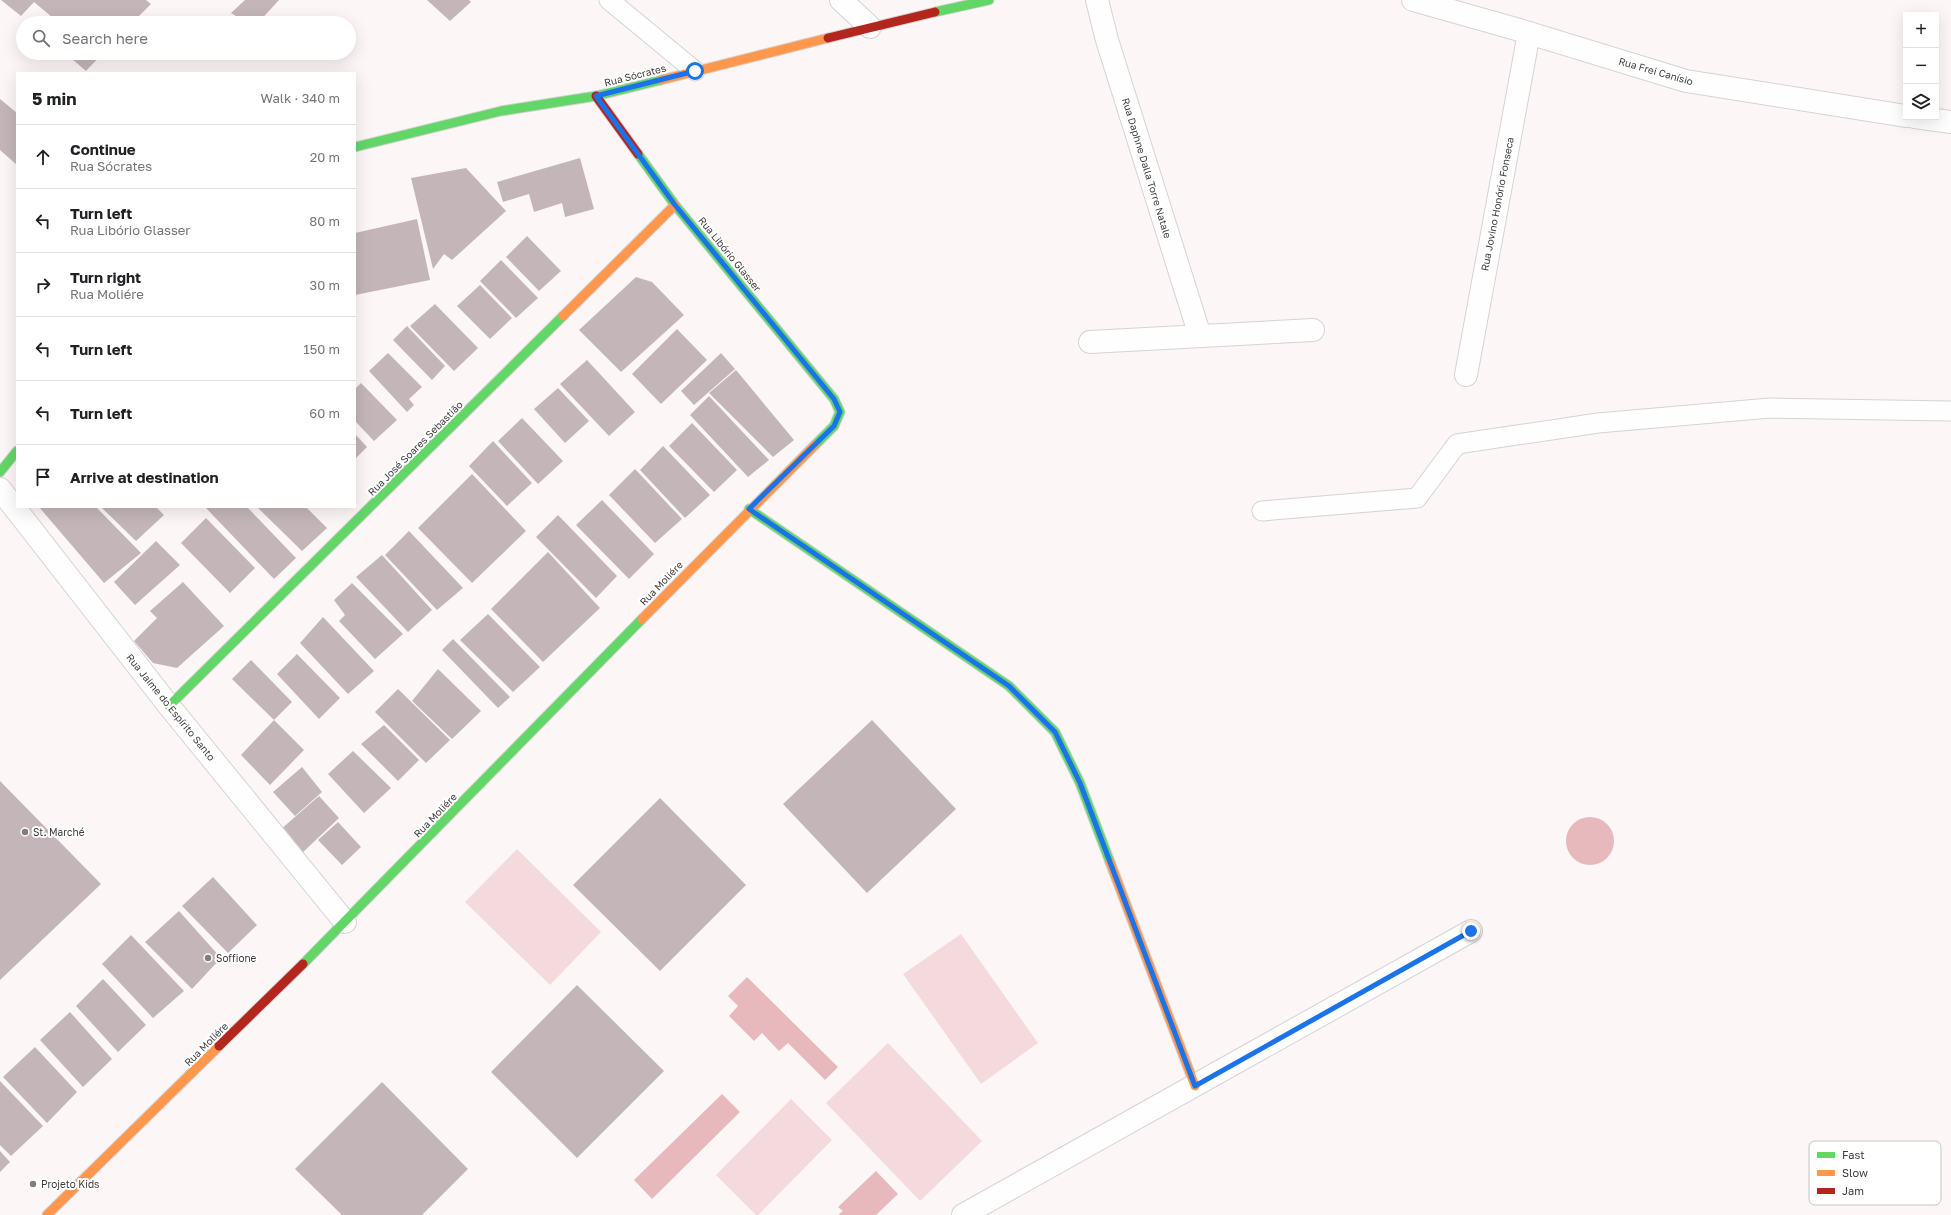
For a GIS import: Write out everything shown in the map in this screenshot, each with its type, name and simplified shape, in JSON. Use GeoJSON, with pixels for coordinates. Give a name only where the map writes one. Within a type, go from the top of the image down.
{"type":"FeatureCollection","features":[{"type":"Feature","properties":{"kind":"street"},"geometry":{"type":"LineString","coordinates":[[841,0],[870,27]]}},
{"type":"Feature","properties":{"kind":"street","name":"Rua Sócrates"},"geometry":{"type":"LineString","coordinates":[[356,147],[501,111],[596,96],[870,27],[990,0]]}},
{"type":"Feature","properties":{"kind":"street","name":"Rua Daphne Dalla Torre Natale"},"geometry":{"type":"LineString","coordinates":[[1097,0],[1107,40],[1200,336]]}},
{"type":"Feature","properties":{"kind":"street","name":"Rua Frei Canísio"},"geometry":{"type":"LineString","coordinates":[[1413,0],[1529,33],[1686,81],[1903,116]]}},
{"type":"Feature","properties":{"kind":"street","name":"Rua Jovino Honório Fonseca"},"geometry":{"type":"LineString","coordinates":[[1466,375],[1529,33]]}},
{"type":"Feature","properties":{"kind":"street","name":"Rua Libório Glasser"},"geometry":{"type":"LineString","coordinates":[[596,96],[675,205],[834,399],[840,412],[834,426]]}},
{"type":"Feature","properties":{"kind":"street"},"geometry":{"type":"LineString","coordinates":[[1937,120],[1951,122]]}},
{"type":"Feature","properties":{"kind":"street","name":"Rua José Soares Sebastião"},"geometry":{"type":"LineString","coordinates":[[169,706],[675,205]]}},
{"type":"Feature","properties":{"kind":"street"},"geometry":{"type":"LineString","coordinates":[[1090,342],[1313,330]]}},
{"type":"Feature","properties":{"kind":"street","name":"Rua Moliére"},"geometry":{"type":"LineString","coordinates":[[47,1215],[345,922],[749,509],[834,426]]}},
{"type":"Feature","properties":{"kind":"street"},"geometry":{"type":"LineString","coordinates":[[0,472],[16,452]]}},
{"type":"Feature","properties":{"kind":"street","name":"Rua Jaime do Espírito Santo"},"geometry":{"type":"LineString","coordinates":[[0,489],[169,706],[345,922]]}},
{"type":"Feature","properties":{"kind":"street"},"geometry":{"type":"LineString","coordinates":[[749,509],[1009,686],[1055,732],[1080,783],[1195,1086]]}},
{"type":"Feature","properties":{"kind":"street"},"geometry":{"type":"LineString","coordinates":[[963,1215],[1471,931]]}},
{"type":"Feature","properties":{"kind":"lane"},"geometry":{"type":"LineString","coordinates":[[609,0],[695,71]]}},
{"type":"Feature","properties":{"kind":"lane"},"geometry":{"type":"LineString","coordinates":[[1262,511],[1417,498],[1457,444],[1598,424],[1770,408],[1951,411]]}},
{"type":"Feature","properties":{"kind":"shaded area"},"geometry":{"type":"Polygon","coordinates":[[[1585,817],[1595,817],[1607,824],[1614,836],[1614,846],[1607,858],[1595,865],[1585,865],[1577,861],[1570,854],[1566,846],[1566,836],[1570,828],[1577,821],[1585,817]]]}},
{"type":"Feature","properties":{"kind":"shaded area"},"geometry":{"type":"Polygon","coordinates":[[[517,849],[601,932],[550,985],[465,902],[517,849]]]}},
{"type":"Feature","properties":{"kind":"shaded area"},"geometry":{"type":"Polygon","coordinates":[[[961,934],[1038,1043],[981,1084],[903,974],[961,934]]]}},
{"type":"Feature","properties":{"kind":"shaded area"},"geometry":{"type":"Polygon","coordinates":[[[747,977],[838,1067],[825,1080],[788,1043],[779,1051],[762,1033],[754,1041],[729,1016],[738,1006],[728,996],[747,977]]]}},
{"type":"Feature","properties":{"kind":"shaded area"},"geometry":{"type":"Polygon","coordinates":[[[888,1043],[982,1141],[920,1201],[826,1103],[888,1043]]]}},
{"type":"Feature","properties":{"kind":"shaded area"},"geometry":{"type":"Polygon","coordinates":[[[722,1094],[740,1112],[652,1199],[634,1180],[722,1094]]]}},
{"type":"Feature","properties":{"kind":"shaded area"},"geometry":{"type":"Polygon","coordinates":[[[791,1099],[832,1140],[758,1215],[756,1215],[716,1175],[791,1099]]]}},
{"type":"Feature","properties":{"kind":"shaded area"},"geometry":{"type":"Polygon","coordinates":[[[876,1171],[898,1194],[876,1215],[838,1215],[843,1211],[838,1207],[876,1171]]]}},
{"type":"Feature","properties":{"kind":"building"},"geometry":{"type":"Polygon","coordinates":[[[1,0],[146,0],[151,4],[139,16],[51,16],[34,2],[21,16],[1,0]]]}},
{"type":"Feature","properties":{"kind":"building"},"geometry":{"type":"Polygon","coordinates":[[[245,0],[279,0],[264,16],[236,16],[231,13],[245,0]]]}},
{"type":"Feature","properties":{"kind":"building"},"geometry":{"type":"Polygon","coordinates":[[[427,0],[469,0],[471,2],[450,21],[427,0]]]}},
{"type":"Feature","properties":{"kind":"building"},"geometry":{"type":"Polygon","coordinates":[[[73,60],[96,60],[86,71],[73,60]]]}},
{"type":"Feature","properties":{"kind":"building"},"geometry":{"type":"Polygon","coordinates":[[[0,99],[16,112],[16,164],[0,150],[0,99]]]}},
{"type":"Feature","properties":{"kind":"building"},"geometry":{"type":"Polygon","coordinates":[[[580,158],[594,209],[565,217],[562,203],[534,212],[529,194],[503,202],[497,182],[580,158]]]}},
{"type":"Feature","properties":{"kind":"building"},"geometry":{"type":"Polygon","coordinates":[[[466,168],[506,211],[452,260],[444,254],[433,269],[411,178],[466,168]]]}},
{"type":"Feature","properties":{"kind":"building"},"geometry":{"type":"Polygon","coordinates":[[[417,219],[430,280],[356,295],[356,233],[417,219]]]}},
{"type":"Feature","properties":{"kind":"building"},"geometry":{"type":"Polygon","coordinates":[[[527,236],[561,271],[539,291],[506,257],[527,236]]]}},
{"type":"Feature","properties":{"kind":"building"},"geometry":{"type":"Polygon","coordinates":[[[501,260],[538,298],[516,318],[480,281],[501,260]]]}},
{"type":"Feature","properties":{"kind":"building"},"geometry":{"type":"Polygon","coordinates":[[[636,277],[652,282],[684,315],[621,372],[579,330],[636,277]]]}},
{"type":"Feature","properties":{"kind":"building"},"geometry":{"type":"Polygon","coordinates":[[[480,285],[512,318],[490,339],[457,306],[480,285]]]}},
{"type":"Feature","properties":{"kind":"building"},"geometry":{"type":"Polygon","coordinates":[[[435,304],[478,348],[454,371],[410,326],[435,304]]]}},
{"type":"Feature","properties":{"kind":"building"},"geometry":{"type":"Polygon","coordinates":[[[407,326],[445,366],[432,380],[393,340],[407,326]]]}},
{"type":"Feature","properties":{"kind":"building"},"geometry":{"type":"Polygon","coordinates":[[[677,329],[707,360],[661,404],[632,374],[677,329]]]}},
{"type":"Feature","properties":{"kind":"building"},"geometry":{"type":"Polygon","coordinates":[[[388,353],[422,387],[409,399],[414,405],[407,412],[369,371],[388,353]]]}},
{"type":"Feature","properties":{"kind":"building"},"geometry":{"type":"Polygon","coordinates":[[[721,353],[735,369],[694,405],[681,391],[721,353]]]}},
{"type":"Feature","properties":{"kind":"building"},"geometry":{"type":"Polygon","coordinates":[[[587,360],[635,412],[609,436],[560,384],[587,360]]]}},
{"type":"Feature","properties":{"kind":"building"},"geometry":{"type":"Polygon","coordinates":[[[736,370],[794,440],[773,457],[709,393],[736,370]]]}},
{"type":"Feature","properties":{"kind":"building"},"geometry":{"type":"Polygon","coordinates":[[[361,383],[397,420],[374,441],[356,422],[356,388],[361,383]]]}},
{"type":"Feature","properties":{"kind":"building"},"geometry":{"type":"Polygon","coordinates":[[[558,388],[589,421],[565,443],[534,409],[558,388]]]}},
{"type":"Feature","properties":{"kind":"building"},"geometry":{"type":"Polygon","coordinates":[[[709,396],[769,460],[748,477],[690,415],[709,396]]]}},
{"type":"Feature","properties":{"kind":"building"},"geometry":{"type":"Polygon","coordinates":[[[522,418],[563,461],[538,484],[498,441],[522,418]]]}},
{"type":"Feature","properties":{"kind":"building"},"geometry":{"type":"Polygon","coordinates":[[[692,423],[737,470],[714,492],[669,446],[692,423]]]}},
{"type":"Feature","properties":{"kind":"building"},"geometry":{"type":"Polygon","coordinates":[[[356,435],[367,447],[356,458],[356,435]]]}},
{"type":"Feature","properties":{"kind":"building"},"geometry":{"type":"Polygon","coordinates":[[[493,441],[532,483],[507,506],[469,466],[493,441]]]}},
{"type":"Feature","properties":{"kind":"building"},"geometry":{"type":"Polygon","coordinates":[[[663,446],[710,495],[685,518],[640,470],[663,446]]]}},
{"type":"Feature","properties":{"kind":"building"},"geometry":{"type":"Polygon","coordinates":[[[635,469],[682,519],[655,543],[609,495],[635,469]]]}},
{"type":"Feature","properties":{"kind":"building"},"geometry":{"type":"Polygon","coordinates":[[[472,474],[526,531],[472,583],[418,528],[472,474]]]}},
{"type":"Feature","properties":{"kind":"building"},"geometry":{"type":"Polygon","coordinates":[[[602,500],[654,554],[629,579],[576,525],[602,500]]]}},
{"type":"Feature","properties":{"kind":"building"},"geometry":{"type":"Polygon","coordinates":[[[40,508],[97,508],[141,553],[104,583],[40,508]]]}},
{"type":"Feature","properties":{"kind":"building"},"geometry":{"type":"Polygon","coordinates":[[[102,508],[157,508],[164,515],[136,541],[102,508]]]}},
{"type":"Feature","properties":{"kind":"building"},"geometry":{"type":"Polygon","coordinates":[[[206,508],[248,508],[296,558],[274,579],[206,508]]]}},
{"type":"Feature","properties":{"kind":"building"},"geometry":{"type":"Polygon","coordinates":[[[258,508],[307,508],[327,528],[302,551],[258,508]]]}},
{"type":"Feature","properties":{"kind":"building"},"geometry":{"type":"Polygon","coordinates":[[[558,515],[617,576],[596,598],[536,537],[558,515]]]}},
{"type":"Feature","properties":{"kind":"building"},"geometry":{"type":"Polygon","coordinates":[[[206,518],[255,568],[230,593],[181,543],[206,518]]]}},
{"type":"Feature","properties":{"kind":"building"},"geometry":{"type":"Polygon","coordinates":[[[409,531],[463,588],[437,610],[385,555],[409,531]]]}},
{"type":"Feature","properties":{"kind":"building"},"geometry":{"type":"Polygon","coordinates":[[[156,541],[180,565],[135,605],[114,582],[156,541]]]}},
{"type":"Feature","properties":{"kind":"building"},"geometry":{"type":"Polygon","coordinates":[[[548,552],[600,608],[543,662],[491,609],[548,552]]]}},
{"type":"Feature","properties":{"kind":"building"},"geometry":{"type":"Polygon","coordinates":[[[382,555],[432,610],[408,632],[356,577],[382,555]]]}},
{"type":"Feature","properties":{"kind":"building"},"geometry":{"type":"Polygon","coordinates":[[[183,582],[224,626],[177,668],[153,663],[134,641],[157,618],[150,611],[183,582]]]}},
{"type":"Feature","properties":{"kind":"building"},"geometry":{"type":"Polygon","coordinates":[[[352,583],[403,634],[375,659],[339,621],[345,615],[334,600],[352,583]]]}},
{"type":"Feature","properties":{"kind":"building"},"geometry":{"type":"Polygon","coordinates":[[[488,614],[540,667],[513,692],[460,640],[488,614]]]}},
{"type":"Feature","properties":{"kind":"building"},"geometry":{"type":"Polygon","coordinates":[[[323,617],[374,671],[348,694],[300,643],[323,617]]]}},
{"type":"Feature","properties":{"kind":"building"},"geometry":{"type":"Polygon","coordinates":[[[453,639],[510,697],[498,708],[442,650],[453,639]]]}},
{"type":"Feature","properties":{"kind":"building"},"geometry":{"type":"Polygon","coordinates":[[[297,654],[340,698],[319,719],[277,674],[297,654]]]}},
{"type":"Feature","properties":{"kind":"building"},"geometry":{"type":"Polygon","coordinates":[[[251,660],[292,702],[274,720],[232,679],[251,660]]]}},
{"type":"Feature","properties":{"kind":"building"},"geometry":{"type":"Polygon","coordinates":[[[438,669],[481,711],[452,739],[412,701],[438,669]]]}},
{"type":"Feature","properties":{"kind":"building"},"geometry":{"type":"Polygon","coordinates":[[[398,689],[450,740],[426,763],[375,712],[398,689]]]}},
{"type":"Feature","properties":{"kind":"building"},"geometry":{"type":"Polygon","coordinates":[[[274,720],[304,750],[270,785],[241,755],[274,720]]]}},
{"type":"Feature","properties":{"kind":"building"},"geometry":{"type":"Polygon","coordinates":[[[872,720],[956,809],[867,893],[783,804],[872,720]]]}},
{"type":"Feature","properties":{"kind":"building"},"geometry":{"type":"Polygon","coordinates":[[[384,725],[419,760],[398,781],[361,744],[384,725]]]}},
{"type":"Feature","properties":{"kind":"building"},"geometry":{"type":"Polygon","coordinates":[[[353,751],[391,788],[364,813],[328,774],[353,751]]]}},
{"type":"Feature","properties":{"kind":"building"},"geometry":{"type":"Polygon","coordinates":[[[302,767],[322,792],[295,816],[273,792],[302,767]]]}},
{"type":"Feature","properties":{"kind":"building","name":"St. Marché"},"geometry":{"type":"Polygon","coordinates":[[[0,781],[101,884],[0,980],[0,781]]]}},
{"type":"Feature","properties":{"kind":"building"},"geometry":{"type":"Polygon","coordinates":[[[319,796],[339,818],[301,854],[280,830],[319,796]]]}},
{"type":"Feature","properties":{"kind":"building"},"geometry":{"type":"Polygon","coordinates":[[[660,798],[746,885],[660,971],[573,885],[660,798]]]}},
{"type":"Feature","properties":{"kind":"building"},"geometry":{"type":"Polygon","coordinates":[[[338,822],[361,847],[342,865],[318,840],[338,822]]]}},
{"type":"Feature","properties":{"kind":"building"},"geometry":{"type":"Polygon","coordinates":[[[213,877],[257,925],[228,953],[182,906],[213,877]]]}},
{"type":"Feature","properties":{"kind":"building"},"geometry":{"type":"Polygon","coordinates":[[[179,911],[221,958],[192,989],[145,942],[179,911]]]}},
{"type":"Feature","properties":{"kind":"building"},"geometry":{"type":"Polygon","coordinates":[[[131,935],[184,991],[153,1018],[102,964],[131,935]]]}},
{"type":"Feature","properties":{"kind":"building"},"geometry":{"type":"Polygon","coordinates":[[[103,979],[146,1025],[118,1052],[76,1006],[103,979]]]}},
{"type":"Feature","properties":{"kind":"building"},"geometry":{"type":"Polygon","coordinates":[[[577,985],[664,1071],[577,1158],[491,1072],[577,985]]]}},
{"type":"Feature","properties":{"kind":"building"},"geometry":{"type":"Polygon","coordinates":[[[70,1012],[112,1059],[83,1087],[40,1040],[70,1012]]]}},
{"type":"Feature","properties":{"kind":"building"},"geometry":{"type":"Polygon","coordinates":[[[35,1047],[77,1092],[47,1123],[3,1077],[35,1047]]]}},
{"type":"Feature","properties":{"kind":"building"},"geometry":{"type":"Polygon","coordinates":[[[0,1081],[43,1126],[11,1156],[0,1145],[0,1081]]]}},
{"type":"Feature","properties":{"kind":"building"},"geometry":{"type":"Polygon","coordinates":[[[382,1082],[468,1169],[422,1215],[342,1215],[295,1169],[382,1082]]]}},
{"type":"Feature","properties":{"kind":"building"},"geometry":{"type":"Polygon","coordinates":[[[0,1151],[10,1162],[0,1172],[0,1151]]]}},
{"type":"Feature","properties":{"kind":"traffic: fast"},"geometry":{"type":"LineString","coordinates":[[935,12],[989,0]]}},
{"type":"Feature","properties":{"kind":"traffic: fast"},"geometry":{"type":"LineString","coordinates":[[356,147],[501,111],[596,96],[661,80]]}},
{"type":"Feature","properties":{"kind":"traffic: fast"},"geometry":{"type":"LineString","coordinates":[[638,154],[675,205],[834,399],[840,412],[834,426],[815,445]]}},
{"type":"Feature","properties":{"kind":"traffic: fast"},"geometry":{"type":"LineString","coordinates":[[169,706],[563,316]]}},
{"type":"Feature","properties":{"kind":"traffic: fast"},"geometry":{"type":"LineString","coordinates":[[0,472],[16,452]]}},
{"type":"Feature","properties":{"kind":"traffic: fast"},"geometry":{"type":"LineString","coordinates":[[749,509],[1009,686],[1055,732],[1080,783],[1110,862]]}},
{"type":"Feature","properties":{"kind":"traffic: fast"},"geometry":{"type":"LineString","coordinates":[[303,964],[642,619]]}},
{"type":"Feature","properties":{"kind":"traffic: slow"},"geometry":{"type":"LineString","coordinates":[[661,80],[828,38]]}},
{"type":"Feature","properties":{"kind":"traffic: slow"},"geometry":{"type":"LineString","coordinates":[[563,316],[675,205]]}},
{"type":"Feature","properties":{"kind":"traffic: slow"},"geometry":{"type":"LineString","coordinates":[[642,619],[815,445]]}},
{"type":"Feature","properties":{"kind":"traffic: slow"},"geometry":{"type":"LineString","coordinates":[[1110,862],[1195,1086]]}},
{"type":"Feature","properties":{"kind":"traffic: slow"},"geometry":{"type":"LineString","coordinates":[[47,1215],[219,1046]]}},
{"type":"Feature","properties":{"kind":"traffic: jam"},"geometry":{"type":"LineString","coordinates":[[828,38],[935,12]]}},
{"type":"Feature","properties":{"kind":"traffic: jam"},"geometry":{"type":"LineString","coordinates":[[596,96],[638,154]]}},
{"type":"Feature","properties":{"kind":"traffic: jam"},"geometry":{"type":"LineString","coordinates":[[219,1046],[303,964]]}},
{"type":"Feature","properties":{"kind":"place","name":"St. Marché"},"geometry":{"type":"Point","coordinates":[25,832]}},
{"type":"Feature","properties":{"kind":"place","name":"Soffione"},"geometry":{"type":"Point","coordinates":[208,958]}},
{"type":"Feature","properties":{"kind":"place","name":"Projeto Kids"},"geometry":{"type":"Point","coordinates":[33,1184]}},
{"type":"Feature","properties":{"kind":"route"},"geometry":{"type":"LineString","coordinates":[[695,71],[596,96],[675,205],[834,399],[840,412],[834,426],[749,509],[1009,686],[1055,732],[1080,783],[1195,1086],[1471,931]]}}]}
